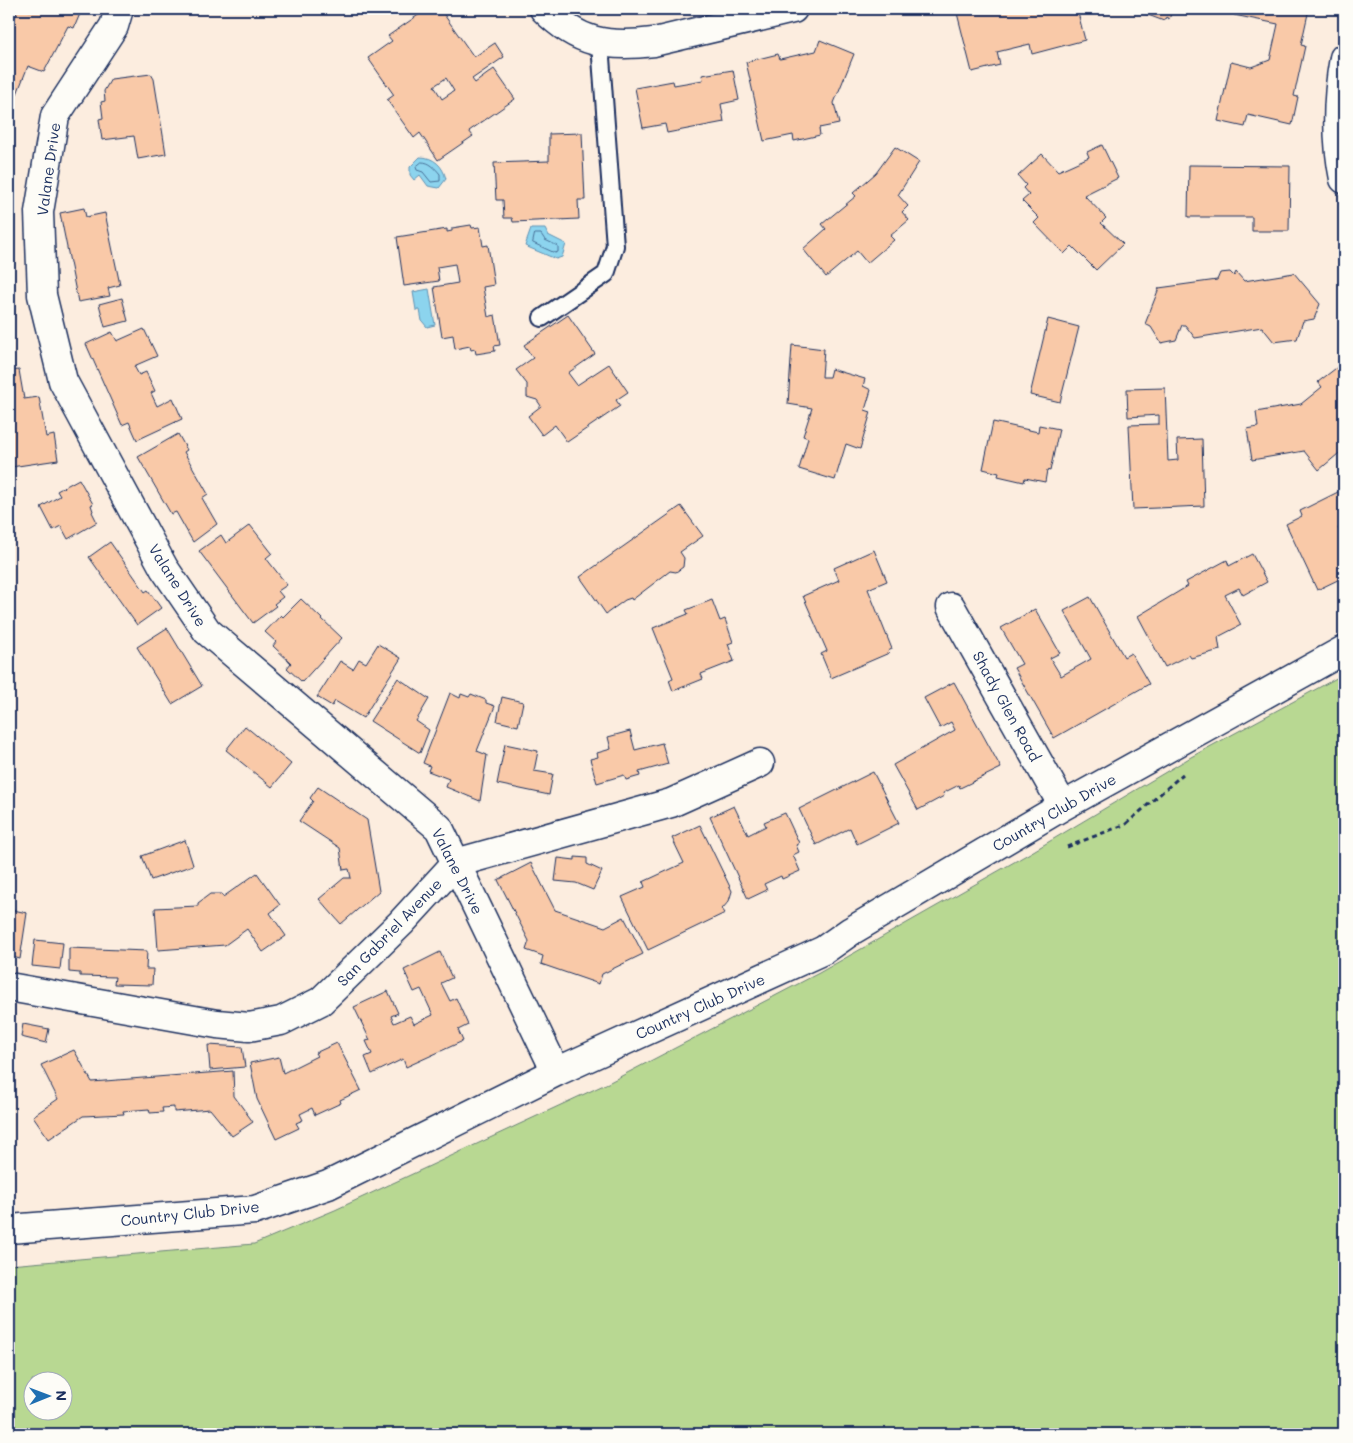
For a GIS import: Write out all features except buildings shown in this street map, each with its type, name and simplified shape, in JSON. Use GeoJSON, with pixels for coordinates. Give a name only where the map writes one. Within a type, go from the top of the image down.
{"type":"FeatureCollection","features":[{"type":"Feature","properties":{"kind":"street","name":"Valane Drive"},"geometry":{"type":"LineString","coordinates":[[119,9],[114,26],[55,116],[39,212],[42,295],[62,381],[164,568],[207,631],[439,828],[556,1072]]}},
{"type":"Feature","properties":{"kind":"street"},"geometry":{"type":"LineString","coordinates":[[544,9],[562,27],[600,44],[633,45],[654,42],[793,9]]}},
{"type":"Feature","properties":{"kind":"street"},"geometry":{"type":"LineString","coordinates":[[1344,58],[1339,87],[1340,162],[1344,179]]}},
{"type":"Feature","properties":{"kind":"street","name":"Shady Glen Road"},"geometry":{"type":"LineString","coordinates":[[952,607],[1063,806]]}},
{"type":"Feature","properties":{"kind":"street","name":"Country Club Drive"},"geometry":{"type":"LineString","coordinates":[[9,1229],[255,1210],[328,1185],[556,1072],[824,950],[850,931],[1063,806],[1344,650]]}},
{"type":"Feature","properties":{"kind":"street"},"geometry":{"type":"LineString","coordinates":[[456,863],[671,803],[760,763]]}},
{"type":"Feature","properties":{"kind":"street","name":"San Gabriel Avenue"},"geometry":{"type":"LineString","coordinates":[[9,987],[249,1028],[281,1021],[321,1000],[401,923],[456,863]]}},
{"type":"Feature","properties":{"kind":"lane"},"geometry":{"type":"LineString","coordinates":[[542,318],[606,274],[615,246],[600,44]]}},
{"type":"Feature","properties":{"kind":"path"},"geometry":{"type":"LineString","coordinates":[[1067,847],[1126,824],[1188,770]]}},
{"type":"Feature","properties":{"kind":"green space"},"geometry":{"type":"Polygon","coordinates":[[[1344,674],[1344,1434],[9,1434],[9,1265],[254,1244],[335,1210],[608,1083],[819,973],[1030,853],[1191,757],[1344,674]]]}},
{"type":"Feature","properties":{"kind":"water"},"geometry":{"type":"Polygon","coordinates":[[[420,157],[434,161],[443,170],[446,179],[439,188],[428,186],[420,175],[414,180],[410,175],[410,167],[420,157]]]}},
{"type":"Feature","properties":{"kind":"water"},"geometry":{"type":"Polygon","coordinates":[[[531,229],[545,229],[548,235],[566,244],[562,257],[556,259],[525,246],[531,229]]]}},
{"type":"Feature","properties":{"kind":"water"},"geometry":{"type":"Polygon","coordinates":[[[429,289],[435,325],[427,327],[422,321],[420,310],[416,310],[413,292],[429,289]]]}}]}
